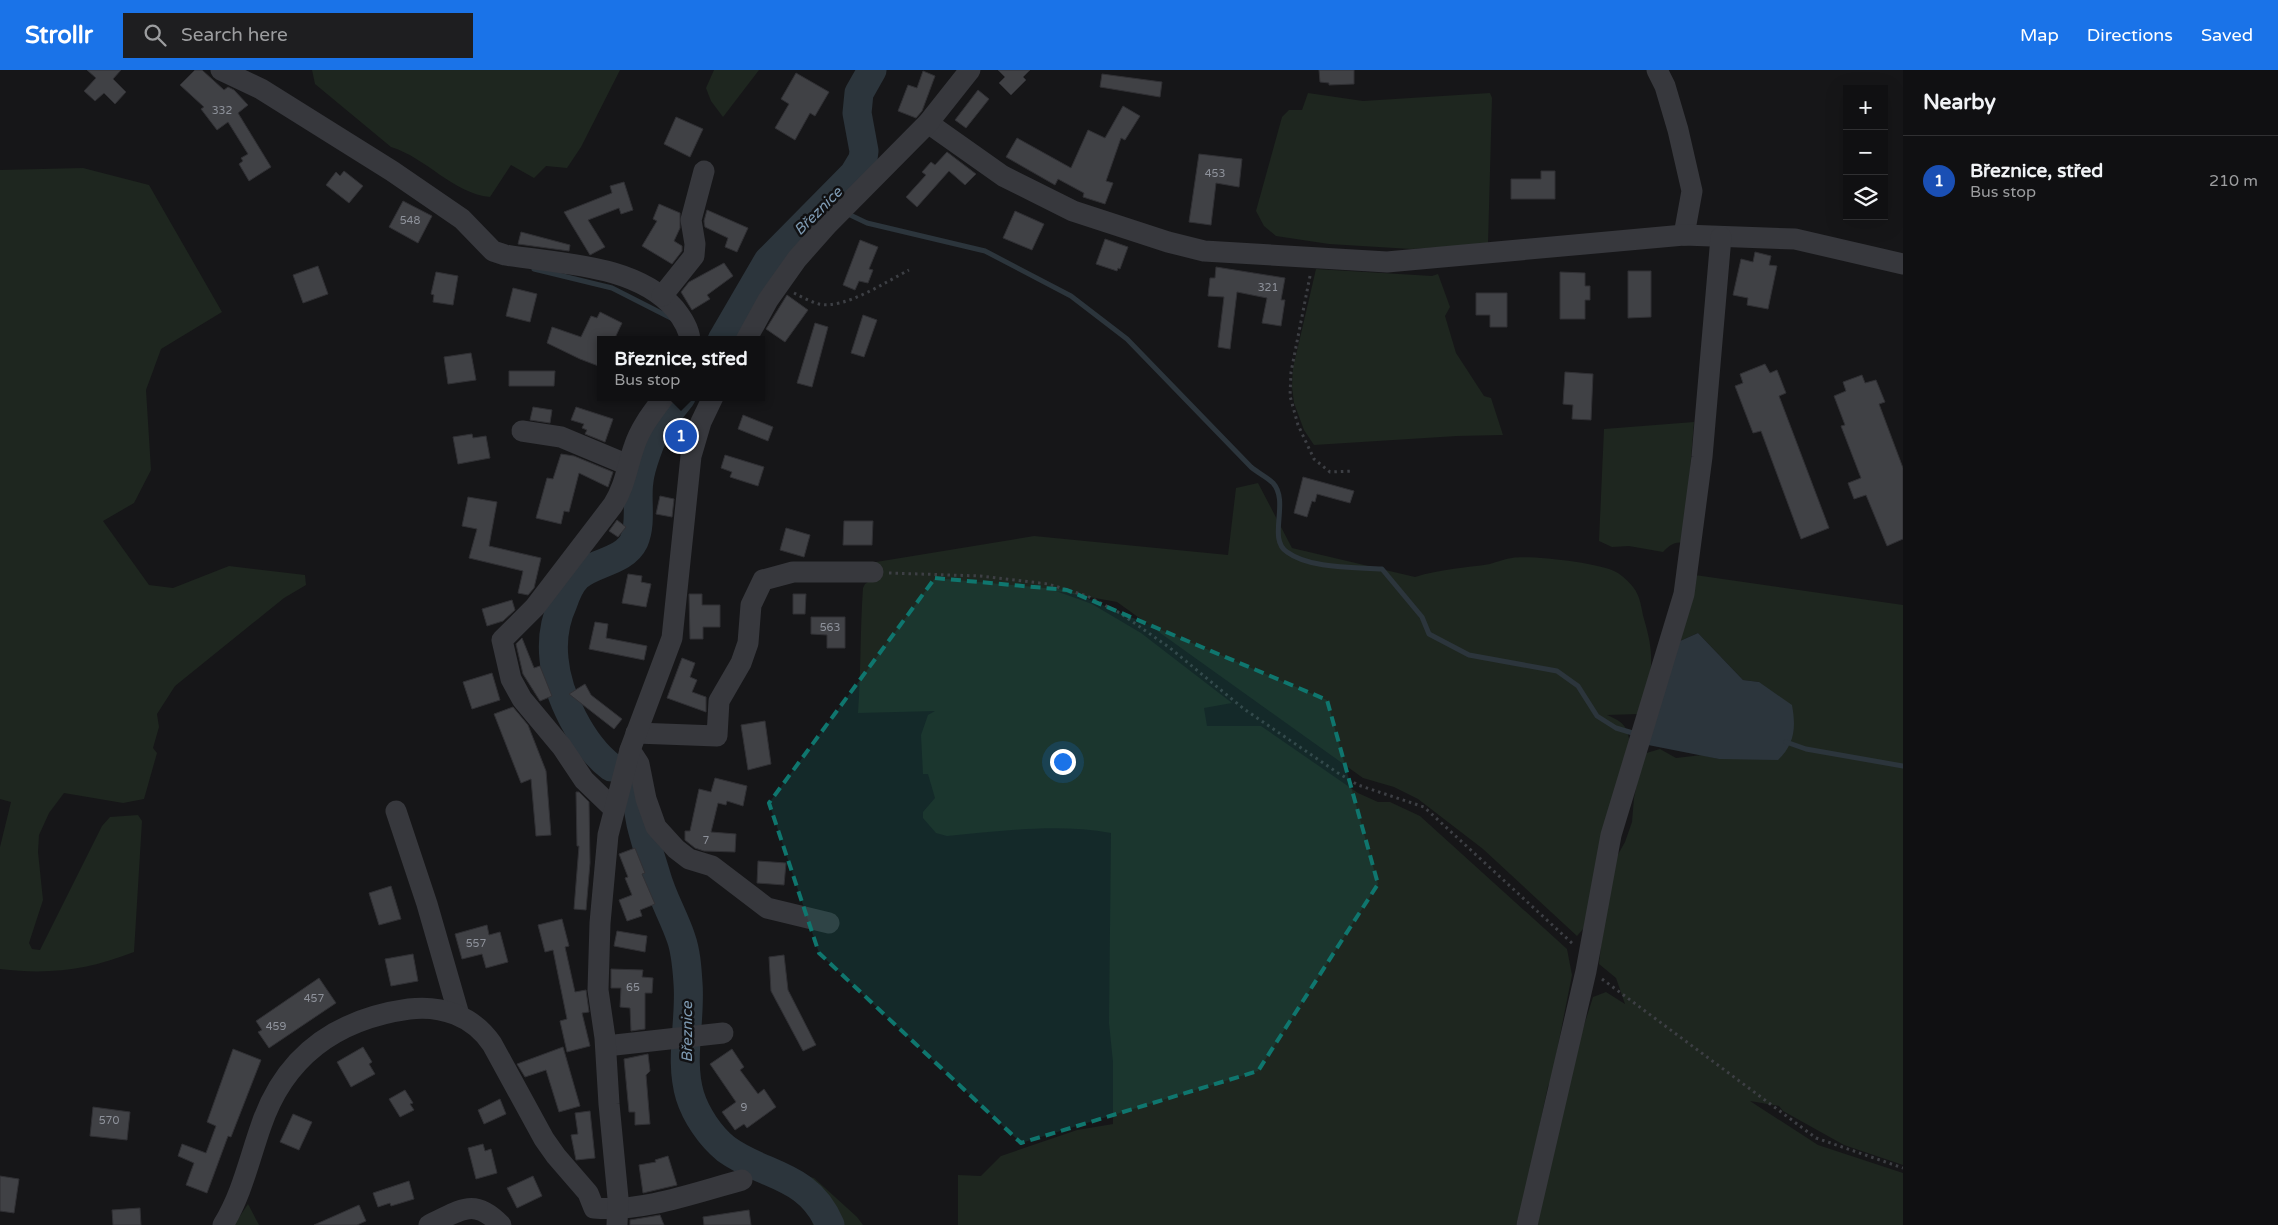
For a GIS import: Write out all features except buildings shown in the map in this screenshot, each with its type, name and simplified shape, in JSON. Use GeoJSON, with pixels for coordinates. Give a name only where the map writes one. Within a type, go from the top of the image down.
{"type":"FeatureCollection","features":[{"type":"Feature","properties":{"kind":"street"},"geometry":{"type":"LineString","coordinates":[[221,70],[261,89],[442,204],[469,225],[493,251],[506,255],[611,272],[649,287],[662,296],[684,322],[689,336]]}},
{"type":"Feature","properties":{"kind":"street"},"geometry":{"type":"LineString","coordinates":[[748,336],[779,282],[828,224],[928,123],[970,70]]}},
{"type":"Feature","properties":{"kind":"street"},"geometry":{"type":"LineString","coordinates":[[1657,70],[1665,86],[1676,121],[1692,191],[1684,235]]}},
{"type":"Feature","properties":{"kind":"street"},"geometry":{"type":"LineString","coordinates":[[928,123],[1003,176],[1072,211],[1168,242],[1204,251],[1387,262],[1684,235],[1794,239],[1903,264]]}},
{"type":"Feature","properties":{"kind":"street"},"geometry":{"type":"LineString","coordinates":[[662,296],[686,269],[694,256],[695,244],[691,220],[704,171]]}},
{"type":"Feature","properties":{"kind":"street"},"geometry":{"type":"LineString","coordinates":[[1527,1225],[1588,962],[1611,835],[1684,594],[1702,457],[1721,237]]}},
{"type":"Feature","properties":{"kind":"street"},"geometry":{"type":"LineString","coordinates":[[614,809],[584,780],[562,747],[522,699],[512,679],[502,640],[536,607],[610,510],[623,487],[628,465],[641,430],[661,401]]}},
{"type":"Feature","properties":{"kind":"street"},"geometry":{"type":"LineString","coordinates":[[618,1217],[606,1046],[598,990],[600,923],[608,835],[633,742],[672,638],[691,456],[700,422],[711,401]]}},
{"type":"Feature","properties":{"kind":"street"},"geometry":{"type":"LineString","coordinates":[[522,431],[561,437],[628,465]]}},
{"type":"Feature","properties":{"kind":"street"},"geometry":{"type":"LineString","coordinates":[[633,742],[717,736],[719,701],[741,663],[748,643],[751,605],[763,580],[793,572],[873,572]]}},
{"type":"Feature","properties":{"kind":"street"},"geometry":{"type":"LineString","coordinates":[[633,742],[646,799],[656,827],[676,849],[688,858],[712,866],[766,908],[829,923]]}},
{"type":"Feature","properties":{"kind":"street"},"geometry":{"type":"LineString","coordinates":[[396,811],[428,904],[459,1016]]}},
{"type":"Feature","properties":{"kind":"street"},"geometry":{"type":"LineString","coordinates":[[223,1225],[246,1176],[270,1101],[290,1072],[321,1040],[338,1029],[388,1013],[425,1008],[459,1016],[474,1024],[486,1035],[544,1139],[556,1156],[588,1192],[591,1216],[618,1217],[673,1199],[742,1180]]}},
{"type":"Feature","properties":{"kind":"street"},"geometry":{"type":"LineString","coordinates":[[606,1046],[723,1033]]}},
{"type":"Feature","properties":{"kind":"street"},"geometry":{"type":"LineString","coordinates":[[429,1225],[470,1208],[481,1209],[501,1225]]}},
{"type":"Feature","properties":{"kind":"path"},"geometry":{"type":"LineString","coordinates":[[1314,258],[1291,372],[1290,396],[1298,425],[1314,459],[1330,472],[1354,471]]}},
{"type":"Feature","properties":{"kind":"path"},"geometry":{"type":"LineString","coordinates":[[779,282],[809,300],[820,304],[832,304],[862,294],[909,270]]}},
{"type":"Feature","properties":{"kind":"path"},"geometry":{"type":"LineString","coordinates":[[873,572],[980,576],[1048,584],[1087,596],[1120,613],[1170,648],[1244,709],[1338,773],[1358,785],[1424,807],[1562,936],[1579,949],[1606,982],[1816,1138],[1903,1168]]}},
{"type":"Feature","properties":{"kind":"highlighted area"},"geometry":{"type":"Polygon","coordinates":[[[935,578],[1067,590],[1327,700],[1378,884],[1258,1071],[1021,1143],[819,953],[769,803],[935,578]]]}},
{"type":"Feature","properties":{"kind":"shaded area"},"geometry":{"type":"Polygon","coordinates":[[[312,70],[620,70],[581,147],[567,168],[546,166],[534,178],[511,165],[490,197],[464,189],[404,152],[391,147],[315,84],[312,70]]]}},
{"type":"Feature","properties":{"kind":"shaded area"},"geometry":{"type":"Polygon","coordinates":[[[714,70],[759,70],[723,117],[711,101],[706,88],[714,70]]]}},
{"type":"Feature","properties":{"kind":"shaded area"},"geometry":{"type":"Polygon","coordinates":[[[1308,93],[1363,101],[1490,93],[1492,98],[1488,244],[1411,249],[1329,244],[1276,236],[1264,226],[1256,211],[1282,117],[1289,110],[1302,110],[1308,93]]]}},
{"type":"Feature","properties":{"kind":"shaded area"},"geometry":{"type":"Polygon","coordinates":[[[83,168],[149,185],[222,312],[161,349],[146,390],[151,470],[134,503],[103,521],[149,585],[173,588],[229,566],[305,575],[306,585],[284,598],[175,686],[157,714],[159,727],[153,748],[157,753],[144,799],[123,803],[64,793],[49,813],[39,835],[38,852],[43,900],[29,943],[32,949],[40,950],[102,826],[110,817],[138,815],[142,821],[134,952],[101,963],[68,970],[18,971],[0,969],[0,847],[11,802],[0,799],[0,170],[83,168]]]}},
{"type":"Feature","properties":{"kind":"shaded area"},"geometry":{"type":"Polygon","coordinates":[[[1316,269],[1432,276],[1438,274],[1450,307],[1445,316],[1456,353],[1484,396],[1491,398],[1503,435],[1314,445],[1304,430],[1294,403],[1292,387],[1293,368],[1316,269]]]}},
{"type":"Feature","properties":{"kind":"shaded area"},"geometry":{"type":"Polygon","coordinates":[[[1694,422],[1684,543],[1675,543],[1663,552],[1629,546],[1612,547],[1599,541],[1604,429],[1694,422]]]}},
{"type":"Feature","properties":{"kind":"shaded area"},"geometry":{"type":"Polygon","coordinates":[[[1258,483],[1292,548],[1415,577],[1443,570],[1490,564],[1512,558],[1565,560],[1596,566],[1618,573],[1633,587],[1639,599],[1648,633],[1651,667],[1639,714],[1607,715],[1617,720],[1626,728],[1630,743],[1584,928],[1577,936],[1483,849],[1418,799],[1394,787],[1363,778],[1117,602],[1056,591],[1092,604],[1141,633],[1232,703],[1204,708],[1207,726],[1261,726],[1358,793],[1378,802],[1390,802],[1420,816],[1567,949],[1572,975],[1551,1081],[1548,1086],[1524,1200],[1516,1225],[958,1225],[958,1175],[981,1176],[1001,1156],[1077,1130],[1113,1124],[1113,1062],[1109,1023],[1111,833],[1050,828],[947,836],[936,833],[923,818],[923,812],[935,798],[928,774],[923,774],[921,735],[928,715],[935,711],[858,713],[863,588],[871,580],[870,563],[1034,536],[1228,555],[1236,488],[1258,483]]]}},
{"type":"Feature","properties":{"kind":"shaded area"},"geometry":{"type":"Polygon","coordinates":[[[1695,575],[1903,605],[1903,1165],[1844,1145],[1783,1111],[1779,1106],[1750,1101],[1818,1145],[1903,1173],[1903,1225],[1535,1225],[1580,1038],[1593,997],[1606,992],[1625,1004],[1616,978],[1599,964],[1604,919],[1616,858],[1625,842],[1632,822],[1634,798],[1643,754],[1660,749],[1676,758],[1702,755],[1719,759],[1759,682],[1743,680],[1698,633],[1680,641],[1695,575]]]}},
{"type":"Feature","properties":{"kind":"shaded area"},"geometry":{"type":"Polygon","coordinates":[[[1698,633],[1743,680],[1759,682],[1792,705],[1793,735],[1788,748],[1778,760],[1719,759],[1643,744],[1680,641],[1698,633]]]}},
{"type":"Feature","properties":{"kind":"shaded area"},"geometry":{"type":"Polygon","coordinates":[[[798,1174],[814,1178],[857,1217],[863,1225],[813,1225],[810,1215],[787,1190],[798,1174]]]}},
{"type":"Feature","properties":{"kind":"shaded area"},"geometry":{"type":"Polygon","coordinates":[[[248,1204],[259,1225],[234,1225],[248,1204]]]}},
{"type":"Feature","properties":{"kind":"waterway","name":"Březnice"},"geometry":{"type":"LineString","coordinates":[[724,336],[768,261],[854,174],[863,159],[864,151],[857,113],[859,93],[872,70]]}},
{"type":"Feature","properties":{"kind":"waterway"},"geometry":{"type":"LineString","coordinates":[[826,203],[836,208]]}},
{"type":"Feature","properties":{"kind":"waterway"},"geometry":{"type":"LineString","coordinates":[[846,213],[867,223],[985,251],[1071,296],[1127,339],[1251,467],[1273,483],[1278,491],[1280,500],[1279,538],[1281,546],[1287,552],[1308,562],[1382,569],[1422,617],[1429,634],[1469,655],[1557,671],[1578,686],[1597,716],[1616,728],[1636,734]]}},
{"type":"Feature","properties":{"kind":"waterway"},"geometry":{"type":"LineString","coordinates":[[534,269],[612,288],[671,318]]}},
{"type":"Feature","properties":{"kind":"waterway","name":"Březnice"},"geometry":{"type":"LineString","coordinates":[[611,767],[590,746],[581,733],[566,703],[556,673],[553,645],[555,630],[565,596],[577,577],[591,568],[616,558],[629,548],[634,541],[638,527],[639,481],[649,445],[655,432],[678,401]]}},
{"type":"Feature","properties":{"kind":"waterway"},"geometry":{"type":"LineString","coordinates":[[1786,742],[1806,749],[1903,766]]}},
{"type":"Feature","properties":{"kind":"waterway","name":"Březnice"},"geometry":{"type":"LineString","coordinates":[[628,781],[635,796],[659,883],[684,949],[687,966],[688,997],[685,1068],[690,1096],[696,1110],[704,1125],[720,1144],[740,1158],[797,1185],[810,1195],[821,1208],[830,1225]]}},
{"type":"Feature","properties":{"kind":"place","name":"Březnice, střed"},"geometry":{"type":"Point","coordinates":[681,436]}}]}
